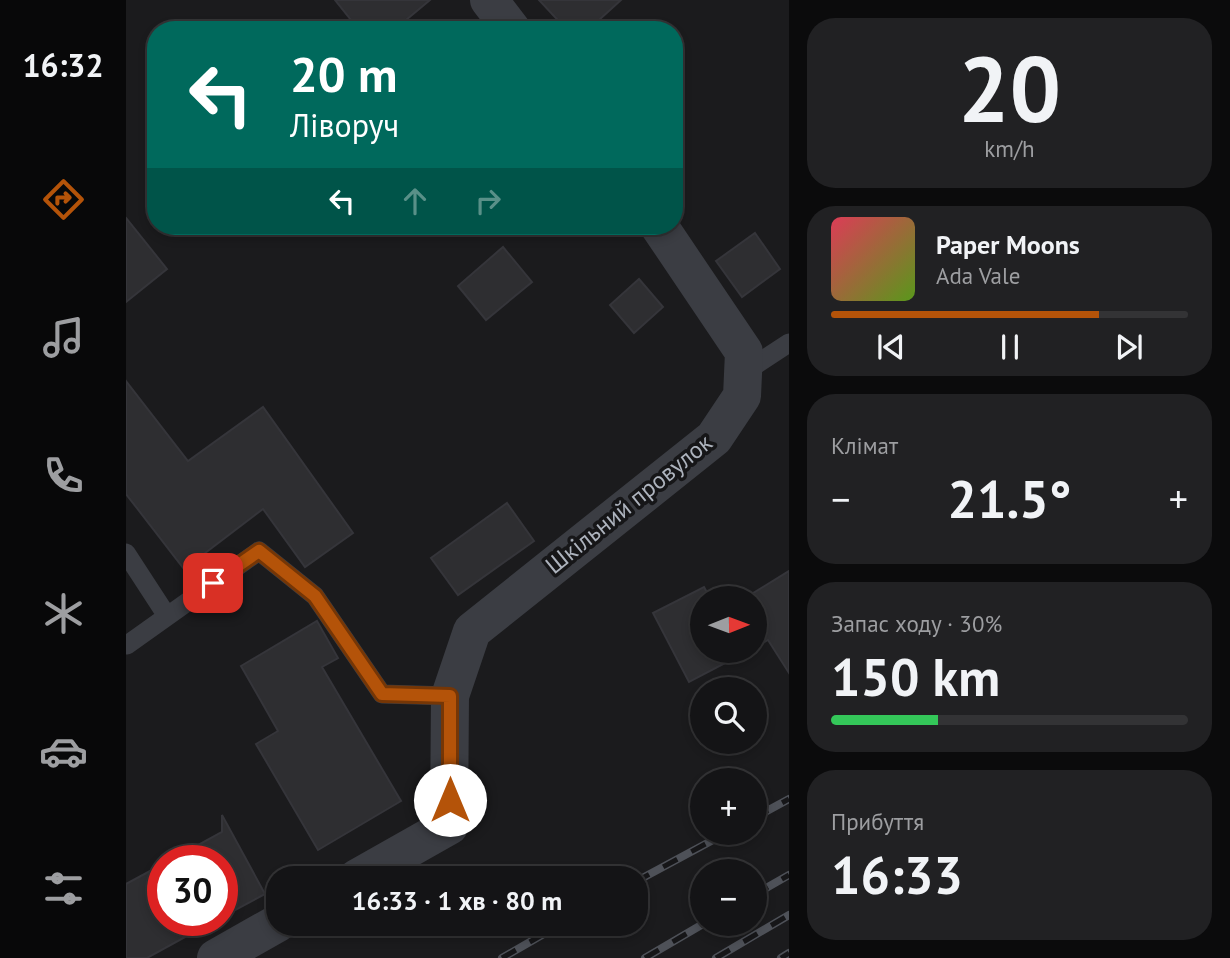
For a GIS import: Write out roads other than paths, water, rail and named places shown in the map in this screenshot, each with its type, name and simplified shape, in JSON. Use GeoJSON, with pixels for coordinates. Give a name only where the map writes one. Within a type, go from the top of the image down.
{"type":"FeatureCollection","features":[{"type":"Feature","properties":{"kind":"street"},"geometry":{"type":"LineString","coordinates":[[489,0],[505,21]]}},
{"type":"Feature","properties":{"kind":"street","name":"Шкільний провулок"},"geometry":{"type":"LineString","coordinates":[[378,866],[449,826],[450,696],[472,631],[714,438],[741,396],[744,352],[665,235]]}},
{"type":"Feature","properties":{"kind":"street"},"geometry":{"type":"LineString","coordinates":[[216,958],[266,930]]}},
{"type":"Feature","properties":{"kind":"lane"},"geometry":{"type":"LineString","coordinates":[[743,373],[789,343]]}},
{"type":"Feature","properties":{"kind":"lane"},"geometry":{"type":"LineString","coordinates":[[127,645],[259,551],[315,596],[382,694],[450,696]]}},
{"type":"Feature","properties":{"kind":"lane"},"geometry":{"type":"LineString","coordinates":[[126,553],[167,615]]}},
{"type":"Feature","properties":{"kind":"railway"},"geometry":{"type":"LineString","coordinates":[[767,811],[789,799]]}},
{"type":"Feature","properties":{"kind":"railway"},"geometry":{"type":"LineString","coordinates":[[648,875],[704,845]]}},
{"type":"Feature","properties":{"kind":"railway"},"geometry":{"type":"LineString","coordinates":[[767,888],[789,875]]}},
{"type":"Feature","properties":{"kind":"railway"},"geometry":{"type":"LineString","coordinates":[[716,958],[789,915]]}},
{"type":"Feature","properties":{"kind":"railway"},"geometry":{"type":"LineString","coordinates":[[645,958],[690,932]]}},
{"type":"Feature","properties":{"kind":"railway"},"geometry":{"type":"LineString","coordinates":[[502,958],[540,936]]}},
{"type":"Feature","properties":{"kind":"railway"},"geometry":{"type":"LineString","coordinates":[[781,958],[789,953]]}}]}
